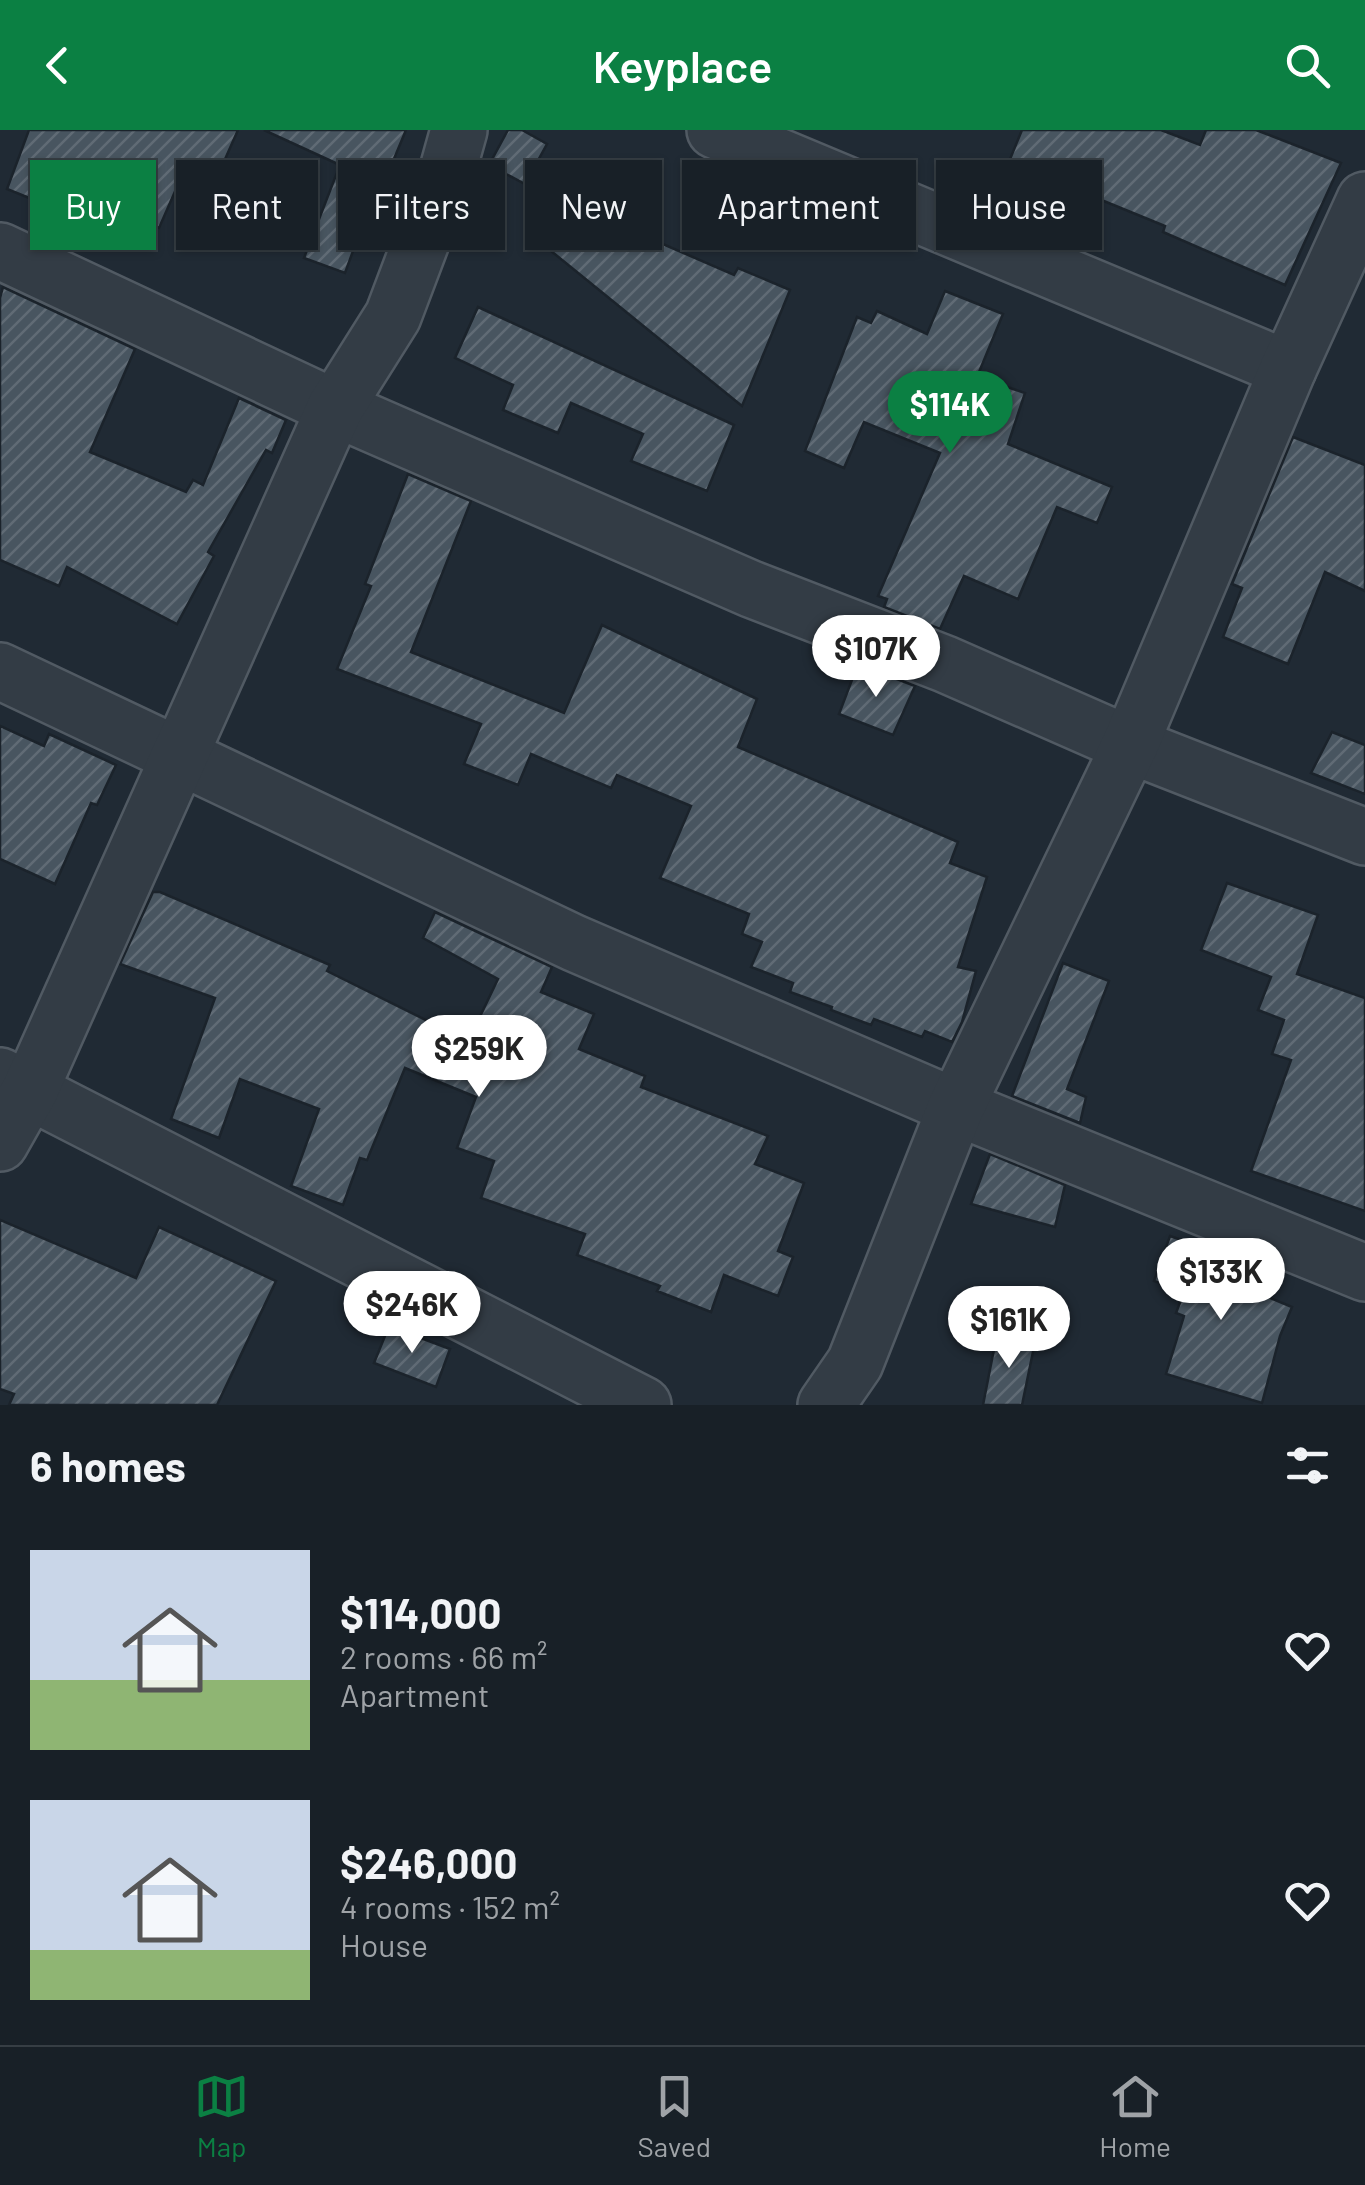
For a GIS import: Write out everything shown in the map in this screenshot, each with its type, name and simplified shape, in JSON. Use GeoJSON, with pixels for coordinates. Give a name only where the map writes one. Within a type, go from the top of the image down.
{"type":"FeatureCollection","features":[{"type":"Feature","properties":{"kind":"street"},"geometry":{"type":"LineString","coordinates":[[0,1143],[15,1083],[180,755],[335,408],[393,316],[447,173],[459,130]]}},
{"type":"Feature","properties":{"kind":"street"},"geometry":{"type":"LineString","coordinates":[[715,130],[1288,369]]}},
{"type":"Feature","properties":{"kind":"street"},"geometry":{"type":"LineString","coordinates":[[826,1405],[855,1364],[956,1108],[1130,745],[1288,369],[1365,200]]}},
{"type":"Feature","properties":{"kind":"street"},"geometry":{"type":"LineString","coordinates":[[0,251],[335,408],[751,590],[944,664],[1130,745],[1365,837]]}},
{"type":"Feature","properties":{"kind":"street"},"geometry":{"type":"LineString","coordinates":[[0,671],[574,943],[956,1108],[1365,1273]]}},
{"type":"Feature","properties":{"kind":"street"},"geometry":{"type":"LineString","coordinates":[[15,1083],[643,1405]]}},
{"type":"Feature","properties":{"kind":"building"},"geometry":{"type":"Polygon","coordinates":[[[29,130],[238,130],[225,160],[176,160],[176,189],[159,228],[156,160],[30,160],[30,198],[7,189],[29,130]]]}},
{"type":"Feature","properties":{"kind":"building"},"geometry":{"type":"Polygon","coordinates":[[[264,130],[406,130],[394,160],[338,160],[338,164],[264,130]]]}},
{"type":"Feature","properties":{"kind":"building"},"geometry":{"type":"Polygon","coordinates":[[[508,130],[522,130],[547,144],[538,160],[525,160],[525,184],[505,173],[505,160],[492,160],[508,130]]]}},
{"type":"Feature","properties":{"kind":"building"},"geometry":{"type":"Polygon","coordinates":[[[1022,130],[1161,130],[1200,145],[1206,130],[1256,130],[1341,163],[1285,285],[1163,232],[1165,226],[1102,200],[1102,160],[1010,160],[1022,130]]]}},
{"type":"Feature","properties":{"kind":"building"},"geometry":{"type":"Polygon","coordinates":[[[338,170],[338,250],[353,250],[345,273],[304,258],[307,250],[318,250],[318,222],[338,170]]]}},
{"type":"Feature","properties":{"kind":"building"},"geometry":{"type":"Polygon","coordinates":[[[662,244],[734,275],[738,268],[790,290],[742,406],[550,250],[662,250],[662,244]]]}},
{"type":"Feature","properties":{"kind":"building"},"geometry":{"type":"Polygon","coordinates":[[[3,287],[135,349],[90,452],[186,492],[193,480],[203,485],[239,398],[286,420],[272,453],[266,450],[208,552],[214,556],[177,624],[67,567],[59,586],[0,560],[3,287]]]}},
{"type":"Feature","properties":{"kind":"building"},"geometry":{"type":"Polygon","coordinates":[[[945,291],[1003,314],[977,377],[1025,393],[1008,444],[1112,487],[1097,523],[1057,507],[1018,599],[964,576],[940,629],[884,607],[887,599],[878,596],[940,453],[864,422],[844,468],[805,451],[857,317],[871,323],[877,311],[927,334],[945,291]]]}},
{"type":"Feature","properties":{"kind":"building"},"geometry":{"type":"Polygon","coordinates":[[[478,307],[734,425],[707,491],[631,461],[643,434],[571,403],[558,433],[503,410],[513,385],[455,358],[478,307]]]}},
{"type":"Feature","properties":{"kind":"building"},"geometry":{"type":"Polygon","coordinates":[[[1293,437],[1365,465],[1365,591],[1325,572],[1288,664],[1223,637],[1242,588],[1232,584],[1293,437]]]}},
{"type":"Feature","properties":{"kind":"building"},"geometry":{"type":"Polygon","coordinates":[[[408,474],[471,501],[411,652],[564,713],[602,625],[757,699],[738,747],[958,842],[950,863],[987,877],[958,967],[976,971],[962,1022],[952,1042],[925,1031],[922,1037],[874,1019],[871,1025],[790,992],[793,983],[751,967],[762,942],[742,934],[749,914],[660,878],[691,806],[617,775],[611,788],[531,754],[518,785],[464,764],[481,724],[337,669],[371,586],[365,584],[408,474]]]}},
{"type":"Feature","properties":{"kind":"building"},"geometry":{"type":"Polygon","coordinates":[[[858,664],[915,686],[893,735],[839,714],[858,664]]]}},
{"type":"Feature","properties":{"kind":"building"},"geometry":{"type":"Polygon","coordinates":[[[0,726],[44,746],[49,734],[116,765],[97,805],[91,803],[55,884],[0,859],[0,726]]]}},
{"type":"Feature","properties":{"kind":"building"},"geometry":{"type":"Polygon","coordinates":[[[1332,732],[1365,745],[1365,794],[1311,773],[1332,732]]]}},
{"type":"Feature","properties":{"kind":"building"},"geometry":{"type":"Polygon","coordinates":[[[1227,883],[1318,915],[1297,974],[1365,998],[1365,1211],[1251,1171],[1291,1060],[1272,1054],[1284,1020],[1258,1010],[1271,977],[1201,950],[1227,883]]]}},
{"type":"Feature","properties":{"kind":"building"},"geometry":{"type":"Polygon","coordinates":[[[153,892],[330,965],[327,971],[462,1038],[468,1024],[475,1027],[498,979],[423,938],[435,912],[552,967],[541,992],[594,1014],[579,1049],[645,1076],[641,1087],[768,1136],[755,1164],[804,1183],[778,1251],[793,1257],[778,1296],[724,1275],[711,1312],[657,1291],[660,1286],[577,1255],[585,1234],[481,1198],[494,1161],[457,1148],[476,1097],[405,1068],[367,1160],[360,1158],[343,1205],[291,1186],[319,1109],[240,1079],[219,1138],[171,1119],[215,998],[120,964],[153,892]]]}},
{"type":"Feature","properties":{"kind":"building"},"geometry":{"type":"Polygon","coordinates":[[[1063,963],[1109,981],[1067,1089],[1086,1097],[1080,1123],[1012,1096],[1063,963]]]}},
{"type":"Feature","properties":{"kind":"building"},"geometry":{"type":"Polygon","coordinates":[[[990,1154],[1065,1185],[1055,1227],[971,1204],[990,1154]]]}},
{"type":"Feature","properties":{"kind":"building"},"geometry":{"type":"Polygon","coordinates":[[[0,1220],[136,1278],[159,1227],[276,1281],[217,1405],[9,1405],[14,1394],[0,1389],[0,1220]]]}},
{"type":"Feature","properties":{"kind":"building"},"geometry":{"type":"Polygon","coordinates":[[[1170,1236],[1242,1261],[1234,1283],[1292,1307],[1262,1403],[1166,1374],[1184,1316],[1176,1313],[1184,1292],[1154,1281],[1170,1236]]]}},
{"type":"Feature","properties":{"kind":"building"},"geometry":{"type":"Polygon","coordinates":[[[389,1326],[450,1349],[436,1387],[374,1363],[389,1326]]]}},
{"type":"Feature","properties":{"kind":"building"},"geometry":{"type":"Polygon","coordinates":[[[997,1334],[1035,1342],[1022,1405],[983,1405],[997,1334]]]}}]}
